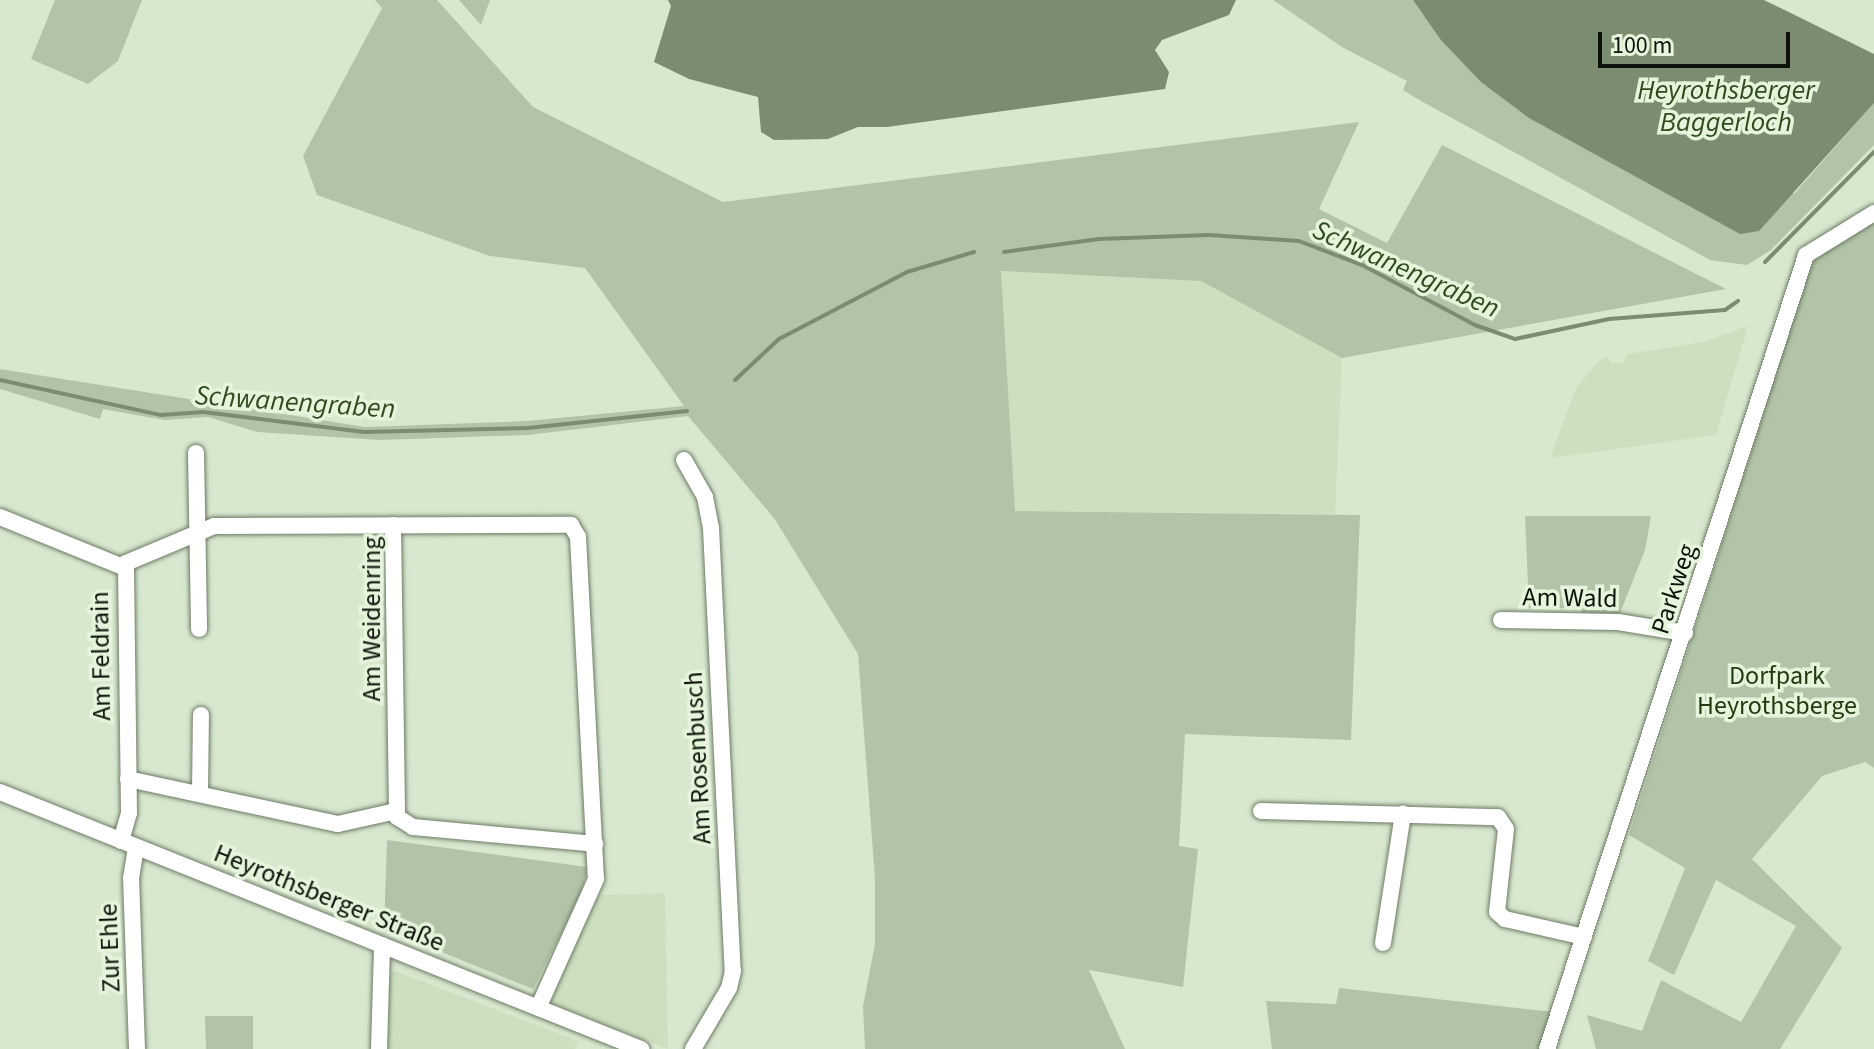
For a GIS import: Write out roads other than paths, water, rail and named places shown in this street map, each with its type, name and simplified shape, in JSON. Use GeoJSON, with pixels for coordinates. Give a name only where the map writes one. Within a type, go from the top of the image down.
{"type":"FeatureCollection","features":[{"type":"Feature","properties":{"kind":"street","name":"Parkweg"},"geometry":{"type":"LineString","coordinates":[[1547,1049],[1806,255],[1874,213]]}},
{"type":"Feature","properties":{"kind":"street"},"geometry":{"type":"LineString","coordinates":[[196,453],[199,629]]}},
{"type":"Feature","properties":{"kind":"street","name":"Am Rosenbusch"},"geometry":{"type":"LineString","coordinates":[[684,460],[705,497],[711,528],[733,971],[729,988],[693,1049]]}},
{"type":"Feature","properties":{"kind":"street"},"geometry":{"type":"LineString","coordinates":[[0,517],[123,567]]}},
{"type":"Feature","properties":{"kind":"street","name":"Am Weidenring"},"geometry":{"type":"LineString","coordinates":[[396,811],[393,525],[558,523],[575,528],[595,844],[593,891],[538,1008]]}},
{"type":"Feature","properties":{"kind":"street","name":"Am Feldrain"},"geometry":{"type":"LineString","coordinates":[[129,844],[123,567],[214,526],[393,525]]}},
{"type":"Feature","properties":{"kind":"street","name":"Am Wald"},"geometry":{"type":"LineString","coordinates":[[1501,620],[1618,622],[1685,633]]}},
{"type":"Feature","properties":{"kind":"street"},"geometry":{"type":"LineString","coordinates":[[200,793],[201,715]]}},
{"type":"Feature","properties":{"kind":"street"},"geometry":{"type":"LineString","coordinates":[[128,779],[338,824],[396,811],[401,821],[413,827],[595,844]]}},
{"type":"Feature","properties":{"kind":"street","name":"Heyrothsberger Straße"},"geometry":{"type":"LineString","coordinates":[[0,792],[641,1049]]}},
{"type":"Feature","properties":{"kind":"street"},"geometry":{"type":"LineString","coordinates":[[1261,811],[1503,819],[1497,912],[1505,919],[1584,937]]}},
{"type":"Feature","properties":{"kind":"street"},"geometry":{"type":"LineString","coordinates":[[1383,943],[1403,814]]}},
{"type":"Feature","properties":{"kind":"street","name":"Zur Ehle"},"geometry":{"type":"LineString","coordinates":[[129,844],[137,1049]]}},
{"type":"Feature","properties":{"kind":"street"},"geometry":{"type":"LineString","coordinates":[[379,1049],[382,945]]}},
{"type":"Feature","properties":{"kind":"water"},"geometry":{"type":"Polygon","coordinates":[[[668,0],[1236,0],[1229,15],[1162,40],[1155,50],[1169,72],[1165,89],[887,127],[858,127],[828,139],[774,140],[761,132],[758,97],[689,79],[654,62],[671,6],[668,0]]]}},
{"type":"Feature","properties":{"kind":"water","name":"Heyrothsberger Baggerloch"},"geometry":{"type":"Polygon","coordinates":[[[1413,0],[1764,0],[1874,54],[1874,103],[1759,231],[1740,234],[1529,118],[1481,82],[1440,39],[1413,0]]]}},
{"type":"Feature","properties":{"kind":"waterway","name":"Schwanengraben"},"geometry":{"type":"LineString","coordinates":[[1765,262],[1874,152]]}},
{"type":"Feature","properties":{"kind":"waterway","name":"Schwanengraben"},"geometry":{"type":"LineString","coordinates":[[1004,252],[1099,239],[1209,235],[1299,241],[1362,265],[1475,325],[1515,339],[1609,319],[1725,310],[1738,301]]}},
{"type":"Feature","properties":{"kind":"waterway","name":"Schwanengraben"},"geometry":{"type":"LineString","coordinates":[[735,380],[779,339],[907,272],[974,252]]}},
{"type":"Feature","properties":{"kind":"waterway","name":"Schwanengraben"},"geometry":{"type":"LineString","coordinates":[[0,380],[161,415],[203,412],[364,432],[528,428],[687,411]]}},
{"type":"Feature","properties":{"kind":"park label","name":"Dorfpark Heyrothsberge"},"geometry":{"type":"Point","coordinates":[1777,691]}}]}
